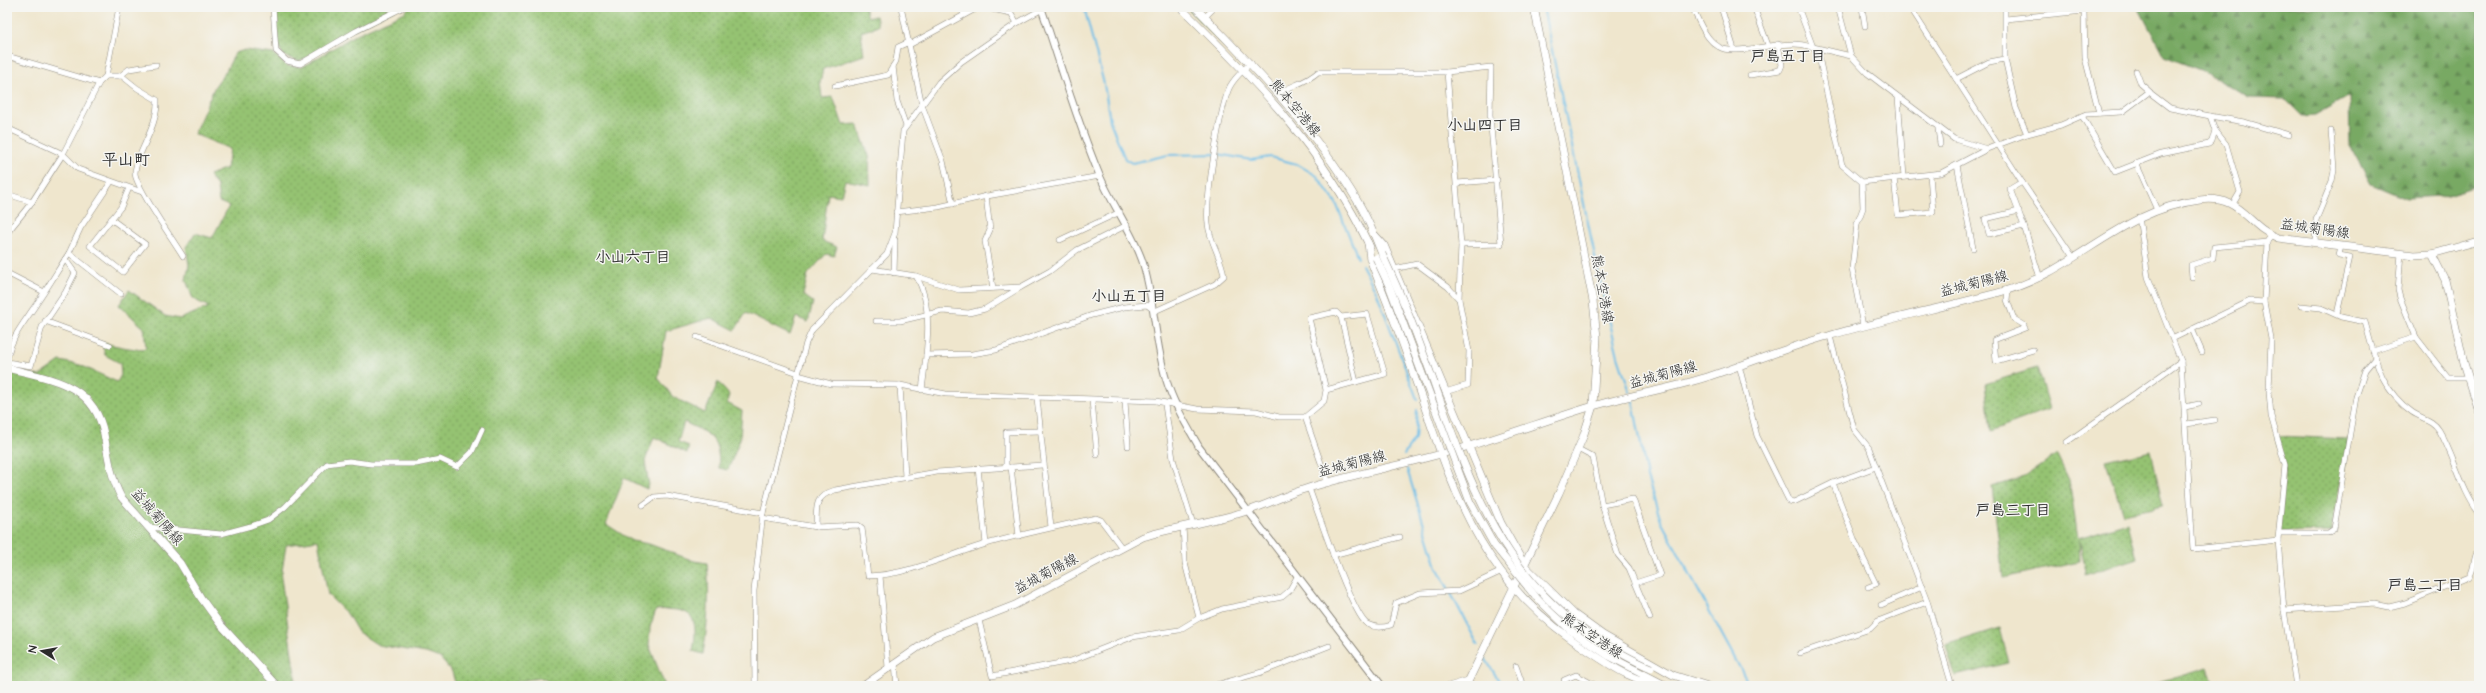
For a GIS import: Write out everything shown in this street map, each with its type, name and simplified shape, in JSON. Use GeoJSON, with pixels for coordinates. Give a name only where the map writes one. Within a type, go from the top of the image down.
{"type":"FeatureCollection","features":[{"type":"Feature","properties":{"kind":"main road","name":"熊本空港線"},"geometry":{"type":"LineString","coordinates":[[1180,7],[1244,69],[1313,150],[1338,186],[1390,288],[1470,502],[1494,545],[1535,596],[1570,630],[1609,656],[1668,686]]}},
{"type":"Feature","properties":{"kind":"main road","name":"熊本空港線"},"geometry":{"type":"LineString","coordinates":[[1195,7],[1251,63],[1279,94],[1326,153],[1359,203],[1414,326],[1450,429],[1491,523],[1526,577],[1579,627],[1619,653],[1651,668],[1708,686]]}},
{"type":"Feature","properties":{"kind":"main road","name":"熊本空港線"},"geometry":{"type":"LineString","coordinates":[[1467,683],[1525,566],[1578,449],[1593,406],[1597,337],[1593,301],[1534,7]]}},
{"type":"Feature","properties":{"kind":"main road","name":"益城菊陽線"},"geometry":{"type":"LineString","coordinates":[[863,686],[934,637],[1015,605],[1143,537],[1248,510],[1309,488],[1470,446],[1593,406],[1648,394],[1713,375],[1739,365],[1863,326],[2008,290],[2040,278],[2139,217],[2157,210],[2203,199],[2220,199],[2233,204],[2271,235],[2315,243],[2401,253],[2432,254],[2479,241]]}},
{"type":"Feature","properties":{"kind":"main road","name":"熊本空港線"},"geometry":{"type":"LineString","coordinates":[[1373,233],[1384,245],[1445,392],[1470,446],[1501,523],[1525,566],[1574,614],[1603,635],[1672,674]]}},
{"type":"Feature","properties":{"kind":"main road","name":"熊本空港線"},"geometry":{"type":"LineString","coordinates":[[1368,243],[1370,259],[1413,373],[1441,454],[1460,503],[1486,552],[1500,572],[1532,609],[1609,664],[1650,685],[1668,686]]}},
{"type":"Feature","properties":{"kind":"main road"},"geometry":{"type":"LineString","coordinates":[[2432,254],[2445,280],[2469,378],[2479,410]]}},
{"type":"Feature","properties":{"kind":"main road","name":"益城菊陽線"},"geometry":{"type":"LineString","coordinates":[[7,368],[62,382],[79,390],[87,398],[97,415],[104,433],[115,485],[128,507],[180,563],[200,598],[220,624],[277,686]]}},
{"type":"Feature","properties":{"kind":"street"},"geometry":{"type":"LineString","coordinates":[[7,233],[32,202],[62,154],[99,83],[106,76],[119,7]]}},
{"type":"Feature","properties":{"kind":"street"},"geometry":{"type":"LineString","coordinates":[[273,7],[276,51],[287,61],[300,64],[356,31],[404,7]]}},
{"type":"Feature","properties":{"kind":"street"},"geometry":{"type":"LineString","coordinates":[[901,7],[922,105],[943,161],[953,204]]}},
{"type":"Feature","properties":{"kind":"street"},"geometry":{"type":"LineString","coordinates":[[958,7],[966,14]]}},
{"type":"Feature","properties":{"kind":"street"},"geometry":{"type":"LineString","coordinates":[[835,86],[888,75],[893,66],[898,47],[909,44],[979,7]]}},
{"type":"Feature","properties":{"kind":"street"},"geometry":{"type":"LineString","coordinates":[[982,7],[1011,13],[1017,23]]}},
{"type":"Feature","properties":{"kind":"street"},"geometry":{"type":"LineString","coordinates":[[1205,17],[1215,7]]}},
{"type":"Feature","properties":{"kind":"street"},"geometry":{"type":"LineString","coordinates":[[1692,7],[1710,39],[1720,48],[1734,49],[1778,44],[1813,47],[1851,56]]}},
{"type":"Feature","properties":{"kind":"street"},"geometry":{"type":"LineString","coordinates":[[1721,7],[1734,49]]}},
{"type":"Feature","properties":{"kind":"street"},"geometry":{"type":"LineString","coordinates":[[1754,7],[1768,45]]}},
{"type":"Feature","properties":{"kind":"street"},"geometry":{"type":"LineString","coordinates":[[1798,7],[1813,47],[1818,52],[1826,81],[1842,165],[1862,182],[1930,174],[1957,165],[1987,149],[2027,134],[2061,125],[2082,116],[2099,113],[2122,112],[2147,93],[2151,92]]}},
{"type":"Feature","properties":{"kind":"street"},"geometry":{"type":"LineString","coordinates":[[1838,7],[1851,56],[1867,73],[1938,129],[1954,139],[1987,149]]}},
{"type":"Feature","properties":{"kind":"street"},"geometry":{"type":"LineString","coordinates":[[1862,7],[1865,26]]}},
{"type":"Feature","properties":{"kind":"street"},"geometry":{"type":"LineString","coordinates":[[1910,7],[2022,182],[2073,257]]}},
{"type":"Feature","properties":{"kind":"street"},"geometry":{"type":"LineString","coordinates":[[2005,7],[2005,60],[2016,108],[2027,134]]}},
{"type":"Feature","properties":{"kind":"street"},"geometry":{"type":"LineString","coordinates":[[894,273],[896,212],[902,134],[906,126],[939,82],[961,62],[1017,23],[1043,8],[1084,139],[1100,176],[1127,225],[1149,282],[1166,380],[1178,407],[1200,447],[1297,577],[1382,686]]}},
{"type":"Feature","properties":{"kind":"street"},"geometry":{"type":"LineString","coordinates":[[2006,19],[2084,9],[2085,58],[2099,113]]}},
{"type":"Feature","properties":{"kind":"street"},"geometry":{"type":"LineString","coordinates":[[1750,75],[1780,70],[1782,65],[1778,44]]}},
{"type":"Feature","properties":{"kind":"street"},"geometry":{"type":"LineString","coordinates":[[7,56],[99,83]]}},
{"type":"Feature","properties":{"kind":"street"},"geometry":{"type":"LineString","coordinates":[[1956,79],[1989,62],[2005,60]]}},
{"type":"Feature","properties":{"kind":"street"},"geometry":{"type":"LineString","coordinates":[[1155,311],[1215,284],[1224,276],[1223,266],[1214,248],[1208,224],[1208,204],[1215,154],[1228,90],[1244,69],[1251,63]]}},
{"type":"Feature","properties":{"kind":"street"},"geometry":{"type":"LineString","coordinates":[[120,76],[129,69],[156,65]]}},
{"type":"Feature","properties":{"kind":"street"},"geometry":{"type":"LineString","coordinates":[[893,66],[897,101],[906,126]]}},
{"type":"Feature","properties":{"kind":"street"},"geometry":{"type":"LineString","coordinates":[[1279,94],[1295,85],[1307,82],[1318,72],[1447,72],[1491,67],[1490,116],[1501,244],[1461,245]]}},
{"type":"Feature","properties":{"kind":"street"},"geometry":{"type":"LineString","coordinates":[[2136,71],[2141,84],[2170,108],[2244,122],[2289,135]]}},
{"type":"Feature","properties":{"kind":"street"},"geometry":{"type":"LineString","coordinates":[[1445,392],[1468,385],[1469,351],[1459,299],[1461,245],[1447,72]]}},
{"type":"Feature","properties":{"kind":"street"},"geometry":{"type":"LineString","coordinates":[[106,76],[120,76],[157,100],[158,110],[139,157],[135,173],[142,192],[157,212],[183,256]]}},
{"type":"Feature","properties":{"kind":"street"},"geometry":{"type":"LineString","coordinates":[[1898,97],[1904,177]]}},
{"type":"Feature","properties":{"kind":"street"},"geometry":{"type":"LineString","coordinates":[[2082,116],[2115,172],[2161,154],[2209,144],[2212,141],[2215,130]]}},
{"type":"Feature","properties":{"kind":"street"},"geometry":{"type":"LineString","coordinates":[[2210,116],[2215,130],[2226,144],[2240,192],[2233,204]]}},
{"type":"Feature","properties":{"kind":"street"},"geometry":{"type":"LineString","coordinates":[[7,128],[62,154],[78,170],[142,192]]}},
{"type":"Feature","properties":{"kind":"street"},"geometry":{"type":"LineString","coordinates":[[1938,129],[1940,144]]}},
{"type":"Feature","properties":{"kind":"street"},"geometry":{"type":"LineString","coordinates":[[2315,243],[2316,220],[2332,181],[2334,170],[2331,131]]}},
{"type":"Feature","properties":{"kind":"street"},"geometry":{"type":"LineString","coordinates":[[2136,163],[2157,210]]}},
{"type":"Feature","properties":{"kind":"street"},"geometry":{"type":"LineString","coordinates":[[1957,165],[1973,248]]}},
{"type":"Feature","properties":{"kind":"street"},"geometry":{"type":"LineString","coordinates":[[1894,178],[1898,215],[1933,212],[1930,174]]}},
{"type":"Feature","properties":{"kind":"street"},"geometry":{"type":"LineString","coordinates":[[896,212],[953,204],[986,196],[1100,176]]}},
{"type":"Feature","properties":{"kind":"street"},"geometry":{"type":"LineString","coordinates":[[1457,183],[1496,180]]}},
{"type":"Feature","properties":{"kind":"street"},"geometry":{"type":"LineString","coordinates":[[7,358],[11,340],[17,329],[44,292],[69,253],[81,227],[111,182]]}},
{"type":"Feature","properties":{"kind":"street"},"geometry":{"type":"LineString","coordinates":[[1862,182],[1863,211],[1857,224],[1852,268],[1863,326]]}},
{"type":"Feature","properties":{"kind":"street"},"geometry":{"type":"LineString","coordinates":[[2022,182],[2010,189],[2024,226],[2040,278]]}},
{"type":"Feature","properties":{"kind":"street"},"geometry":{"type":"LineString","coordinates":[[111,219],[144,244],[123,272],[90,246],[111,219],[121,207],[129,188]]}},
{"type":"Feature","properties":{"kind":"street"},"geometry":{"type":"LineString","coordinates":[[7,194],[32,202]]}},
{"type":"Feature","properties":{"kind":"street"},"geometry":{"type":"LineString","coordinates":[[986,196],[990,230],[985,241],[993,288]]}},
{"type":"Feature","properties":{"kind":"street"},"geometry":{"type":"LineString","coordinates":[[2018,211],[1985,219],[1989,234],[2024,226]]}},
{"type":"Feature","properties":{"kind":"street"},"geometry":{"type":"LineString","coordinates":[[1060,240],[1120,212]]}},
{"type":"Feature","properties":{"kind":"street"},"geometry":{"type":"LineString","coordinates":[[2139,217],[2148,277],[2174,338],[2182,361],[2193,549],[2278,540]]}},
{"type":"Feature","properties":{"kind":"street"},"geometry":{"type":"LineString","coordinates":[[876,321],[900,321],[942,311],[969,314],[985,310],[1021,287],[1050,271],[1078,250],[1127,225]]}},
{"type":"Feature","properties":{"kind":"street"},"geometry":{"type":"LineString","coordinates":[[755,686],[754,591],[762,516],[798,374],[812,330],[887,254],[895,233]]}},
{"type":"Feature","properties":{"kind":"street"},"geometry":{"type":"LineString","coordinates":[[2271,235],[2267,242],[2264,302],[2271,339],[2269,391],[2271,416],[2285,465],[2278,540],[2284,610],[2296,686]]}},
{"type":"Feature","properties":{"kind":"street"},"geometry":{"type":"LineString","coordinates":[[2192,277],[2191,265],[2213,258],[2214,247],[2267,242]]}},
{"type":"Feature","properties":{"kind":"street"},"geometry":{"type":"LineString","coordinates":[[2337,314],[2350,257],[2339,255],[2341,246]]}},
{"type":"Feature","properties":{"kind":"street"},"geometry":{"type":"LineString","coordinates":[[69,253],[121,294]]}},
{"type":"Feature","properties":{"kind":"street"},"geometry":{"type":"LineString","coordinates":[[2401,253],[2398,290],[2416,337],[2448,378],[2469,378]]}},
{"type":"Feature","properties":{"kind":"street"},"geometry":{"type":"LineString","coordinates":[[7,362],[31,366],[45,321],[65,293],[75,273],[65,259]]}},
{"type":"Feature","properties":{"kind":"street"},"geometry":{"type":"LineString","coordinates":[[1394,269],[1417,264],[1448,287],[1459,299]]}},
{"type":"Feature","properties":{"kind":"street"},"geometry":{"type":"LineString","coordinates":[[872,269],[916,276],[959,290],[1021,287]]}},
{"type":"Feature","properties":{"kind":"street"},"geometry":{"type":"LineString","coordinates":[[7,273],[44,292]]}},
{"type":"Feature","properties":{"kind":"street"},"geometry":{"type":"LineString","coordinates":[[916,276],[922,285],[928,337],[922,390]]}},
{"type":"Feature","properties":{"kind":"street"},"geometry":{"type":"LineString","coordinates":[[2008,290],[2007,300],[2014,319],[2025,327],[1994,340],[1996,361],[2033,350]]}},
{"type":"Feature","properties":{"kind":"street"},"geometry":{"type":"LineString","coordinates":[[2174,338],[2250,301],[2264,302]]}},
{"type":"Feature","properties":{"kind":"street"},"geometry":{"type":"LineString","coordinates":[[926,355],[972,354],[996,350],[1092,315],[1124,307],[1147,305],[1155,311]]}},
{"type":"Feature","properties":{"kind":"street"},"geometry":{"type":"LineString","coordinates":[[2301,306],[2321,308],[2365,322],[2383,382],[2412,412],[2430,420],[2439,429],[2463,488],[2479,513]]}},
{"type":"Feature","properties":{"kind":"street"},"geometry":{"type":"LineString","coordinates":[[697,337],[798,374],[831,384],[900,385],[946,394],[1156,401],[1165,405],[1178,407],[1221,411],[1256,411],[1279,417],[1305,417],[1324,401],[1326,390],[1309,318],[1336,312],[1341,317],[1356,382]]}},
{"type":"Feature","properties":{"kind":"street"},"geometry":{"type":"LineString","coordinates":[[1326,390],[1385,374],[1367,314],[1341,317]]}},
{"type":"Feature","properties":{"kind":"street"},"geometry":{"type":"LineString","coordinates":[[45,321],[110,346]]}},
{"type":"Feature","properties":{"kind":"street"},"geometry":{"type":"LineString","coordinates":[[2192,329],[2202,352]]}},
{"type":"Feature","properties":{"kind":"street"},"geometry":{"type":"LineString","coordinates":[[1830,336],[1854,429],[1869,448],[1928,602],[1952,686]]}},
{"type":"Feature","properties":{"kind":"street"},"geometry":{"type":"LineString","coordinates":[[2373,351],[2416,337]]}},
{"type":"Feature","properties":{"kind":"street"},"geometry":{"type":"LineString","coordinates":[[2279,533],[2328,533],[2334,529],[2356,397],[2365,370],[2375,358]]}},
{"type":"Feature","properties":{"kind":"street"},"geometry":{"type":"LineString","coordinates":[[2067,442],[2182,361]]}},
{"type":"Feature","properties":{"kind":"street"},"geometry":{"type":"LineString","coordinates":[[1739,365],[1757,436],[1788,500],[1794,502],[1833,483],[1876,467]]}},
{"type":"Feature","properties":{"kind":"street"},"geometry":{"type":"LineString","coordinates":[[900,385],[905,477]]}},
{"type":"Feature","properties":{"kind":"street"},"geometry":{"type":"LineString","coordinates":[[1037,398],[1043,465],[1051,527]]}},
{"type":"Feature","properties":{"kind":"street"},"geometry":{"type":"LineString","coordinates":[[1092,400],[1097,455]]}},
{"type":"Feature","properties":{"kind":"street"},"geometry":{"type":"LineString","coordinates":[[1125,401],[1128,446]]}},
{"type":"Feature","properties":{"kind":"street"},"geometry":{"type":"LineString","coordinates":[[2185,407],[2199,404]]}},
{"type":"Feature","properties":{"kind":"street"},"geometry":{"type":"LineString","coordinates":[[1165,405],[1173,459],[1193,524]]}},
{"type":"Feature","properties":{"kind":"street"},"geometry":{"type":"LineString","coordinates":[[1305,417],[1328,483]]}},
{"type":"Feature","properties":{"kind":"street"},"geometry":{"type":"LineString","coordinates":[[2186,424],[2215,420]]}},
{"type":"Feature","properties":{"kind":"street"},"geometry":{"type":"LineString","coordinates":[[147,527],[221,534],[235,532],[268,520],[286,507],[327,464],[349,461],[371,464],[416,464],[440,459],[457,467],[472,452],[482,430]]}},
{"type":"Feature","properties":{"kind":"street"},"geometry":{"type":"LineString","coordinates":[[1019,536],[1009,467],[1006,432],[1040,431]]}},
{"type":"Feature","properties":{"kind":"street"},"geometry":{"type":"LineString","coordinates":[[1089,437],[1095,436]]}},
{"type":"Feature","properties":{"kind":"street"},"geometry":{"type":"LineString","coordinates":[[1578,449],[1593,457],[1602,506],[1618,555],[1629,568],[1650,618]]}},
{"type":"Feature","properties":{"kind":"street"},"geometry":{"type":"LineString","coordinates":[[816,527],[817,502],[824,494],[905,477],[978,468],[1043,465]]}},
{"type":"Feature","properties":{"kind":"street"},"geometry":{"type":"LineString","coordinates":[[978,468],[986,544]]}},
{"type":"Feature","properties":{"kind":"street"},"geometry":{"type":"LineString","coordinates":[[1833,483],[1855,541],[1876,584],[1868,587]]}},
{"type":"Feature","properties":{"kind":"street"},"geometry":{"type":"LineString","coordinates":[[1309,488],[1333,555],[1362,618],[1366,623],[1377,627],[1391,625],[1396,603],[1420,593],[1453,592],[1500,572]]}},
{"type":"Feature","properties":{"kind":"street"},"geometry":{"type":"LineString","coordinates":[[643,505],[654,497],[666,496],[816,527],[858,525],[862,528],[868,576],[880,576],[916,567],[986,544],[1051,527],[1096,518],[1101,520],[1122,548]]}},
{"type":"Feature","properties":{"kind":"street"},"geometry":{"type":"LineString","coordinates":[[1602,506],[1633,499],[1660,575],[1635,583]]}},
{"type":"Feature","properties":{"kind":"street"},"geometry":{"type":"LineString","coordinates":[[1183,526],[1185,563],[1199,618]]}},
{"type":"Feature","properties":{"kind":"street"},"geometry":{"type":"LineString","coordinates":[[1333,555],[1400,537]]}},
{"type":"Feature","properties":{"kind":"street"},"geometry":{"type":"LineString","coordinates":[[2284,610],[2375,604],[2389,607],[2405,603],[2469,577],[2474,570],[2474,554],[2479,549]]}},
{"type":"Feature","properties":{"kind":"street"},"geometry":{"type":"LineString","coordinates":[[880,576],[888,668]]}},
{"type":"Feature","properties":{"kind":"street"},"geometry":{"type":"LineString","coordinates":[[979,620],[992,676],[1071,661],[1132,637],[1179,630],[1199,618],[1222,609],[1282,597],[1290,591],[1297,577]]}},
{"type":"Feature","properties":{"kind":"street"},"geometry":{"type":"LineString","coordinates":[[1881,605],[1922,587]]}},
{"type":"Feature","properties":{"kind":"street"},"geometry":{"type":"LineString","coordinates":[[1800,653],[1870,628],[1878,622],[1928,602]]}},
{"type":"Feature","properties":{"kind":"street"},"geometry":{"type":"LineString","coordinates":[[1213,686],[1262,672],[1329,646]]}},
{"type":"Feature","properties":{"kind":"street"},"geometry":{"type":"LineString","coordinates":[[895,663],[897,686]]}},
{"type":"Feature","properties":{"kind":"street"},"geometry":{"type":"LineString","coordinates":[[1516,666],[1523,686]]}},
{"type":"Feature","properties":{"kind":"street"},"geometry":{"type":"LineString","coordinates":[[1566,686],[1564,680],[1576,675],[1596,686]]}},
{"type":"Feature","properties":{"kind":"street"},"geometry":{"type":"LineString","coordinates":[[1448,686],[1467,683]]}},
{"type":"Feature","properties":{"kind":"green space"},"geometry":{"type":"Polygon","coordinates":[[[277,7],[398,7],[350,31],[310,56],[299,61],[284,56],[280,50],[275,23],[277,7]]]}},
{"type":"Feature","properties":{"kind":"green space"},"geometry":{"type":"Polygon","coordinates":[[[409,7],[864,7],[868,17],[876,16],[878,26],[861,32],[864,55],[823,69],[820,82],[822,98],[833,97],[843,125],[857,124],[869,156],[870,185],[845,180],[841,196],[828,194],[822,241],[837,247],[834,256],[826,254],[808,274],[803,295],[813,302],[808,322],[796,317],[790,335],[746,313],[735,330],[711,318],[666,331],[658,378],[673,397],[705,413],[718,382],[729,395],[727,403],[742,411],[740,439],[728,470],[719,468],[719,457],[715,442],[700,430],[684,422],[678,442],[689,446],[687,453],[654,437],[645,461],[649,485],[647,489],[624,478],[606,524],[632,541],[649,544],[694,561],[707,563],[708,609],[703,654],[693,651],[695,629],[691,616],[686,612],[678,610],[656,610],[650,627],[649,645],[665,686],[560,686],[541,678],[518,681],[511,686],[456,686],[452,672],[440,658],[426,653],[378,645],[358,632],[348,615],[328,595],[318,540],[286,545],[281,578],[296,682],[299,686],[7,686],[7,368],[39,376],[60,361],[80,365],[117,382],[121,375],[120,363],[105,355],[102,343],[130,348],[146,348],[144,328],[119,305],[129,290],[165,316],[180,319],[209,307],[193,299],[186,280],[189,265],[186,247],[195,233],[212,238],[229,206],[219,202],[217,186],[209,175],[227,168],[230,149],[194,134],[215,86],[226,71],[235,53],[245,50],[274,54],[287,66],[302,67],[357,34],[405,12],[409,7]]]}},
{"type":"Feature","properties":{"kind":"green space"},"geometry":{"type":"Polygon","coordinates":[[[1186,7],[1190,7],[1235,56],[1234,56],[1186,7]]]}},
{"type":"Feature","properties":{"kind":"green space"},"geometry":{"type":"Polygon","coordinates":[[[2138,7],[2479,7],[2479,185],[2441,197],[2407,199],[2371,184],[2350,146],[2349,96],[2315,115],[2302,116],[2285,99],[2249,98],[2200,70],[2164,56],[2138,7]]]}},
{"type":"Feature","properties":{"kind":"green space"},"geometry":{"type":"Polygon","coordinates":[[[2037,368],[2049,409],[1991,431],[1985,384],[2037,368]]]}},
{"type":"Feature","properties":{"kind":"green space"},"geometry":{"type":"Polygon","coordinates":[[[2276,436],[2349,439],[2331,532],[2279,533],[2285,465],[2276,436]]]}},
{"type":"Feature","properties":{"kind":"green space"},"geometry":{"type":"Polygon","coordinates":[[[2151,451],[2163,506],[2123,514],[2106,461],[2151,451]]]}},
{"type":"Feature","properties":{"kind":"green space"},"geometry":{"type":"Polygon","coordinates":[[[2057,455],[2069,480],[2078,538],[2128,523],[2137,558],[2085,575],[2086,571],[2079,539],[2080,561],[2003,578],[1992,487],[2025,477],[2057,455]]]}},
{"type":"Feature","properties":{"kind":"green space"},"geometry":{"type":"Polygon","coordinates":[[[2000,628],[2009,663],[1955,676],[1946,645],[2000,628]]]}},
{"type":"Feature","properties":{"kind":"green space"},"geometry":{"type":"Polygon","coordinates":[[[2208,667],[2214,686],[2145,686],[2208,667]]]}},
{"type":"Feature","properties":{"kind":"waterway"},"geometry":{"type":"LineString","coordinates":[[997,7],[1012,10],[1018,7]]}},
{"type":"Feature","properties":{"kind":"waterway"},"geometry":{"type":"LineString","coordinates":[[1084,7],[1104,84],[1110,121],[1125,159],[1132,163],[1168,155],[1218,154],[1251,160],[1270,157],[1297,164],[1317,176],[1336,203],[1358,258]]}},
{"type":"Feature","properties":{"kind":"waterway"},"geometry":{"type":"LineString","coordinates":[[1543,7],[1602,290],[1618,356],[1630,392]]}},
{"type":"Feature","properties":{"kind":"waterway"},"geometry":{"type":"LineString","coordinates":[[1362,265],[1377,293],[1417,399]]}},
{"type":"Feature","properties":{"kind":"waterway"},"geometry":{"type":"LineString","coordinates":[[1633,401],[1647,477],[1661,521],[1748,683]]}},
{"type":"Feature","properties":{"kind":"waterway"},"geometry":{"type":"LineString","coordinates":[[1404,455],[1415,438],[1417,410]]}},
{"type":"Feature","properties":{"kind":"waterway"},"geometry":{"type":"LineString","coordinates":[[1407,469],[1437,567],[1478,645]]}},
{"type":"Feature","properties":{"kind":"waterway"},"geometry":{"type":"LineString","coordinates":[[1485,658],[1502,686]]}},
{"type":"Feature","properties":{"kind":"district","name":"戸島五丁目"},"geometry":{"type":"Point","coordinates":[1788,56]}},
{"type":"Feature","properties":{"kind":"district","name":"小山四丁目"},"geometry":{"type":"Point","coordinates":[1485,125]}},
{"type":"Feature","properties":{"kind":"district","name":"平山町"},"geometry":{"type":"Point","coordinates":[126,160]}},
{"type":"Feature","properties":{"kind":"district","name":"小山六丁目"},"geometry":{"type":"Point","coordinates":[633,257]}},
{"type":"Feature","properties":{"kind":"district","name":"小山五丁目"},"geometry":{"type":"Point","coordinates":[1129,296]}},
{"type":"Feature","properties":{"kind":"district","name":"戸島三丁目"},"geometry":{"type":"Point","coordinates":[2013,510]}},
{"type":"Feature","properties":{"kind":"district","name":"戸島二丁目"},"geometry":{"type":"Point","coordinates":[2425,585]}}]}
